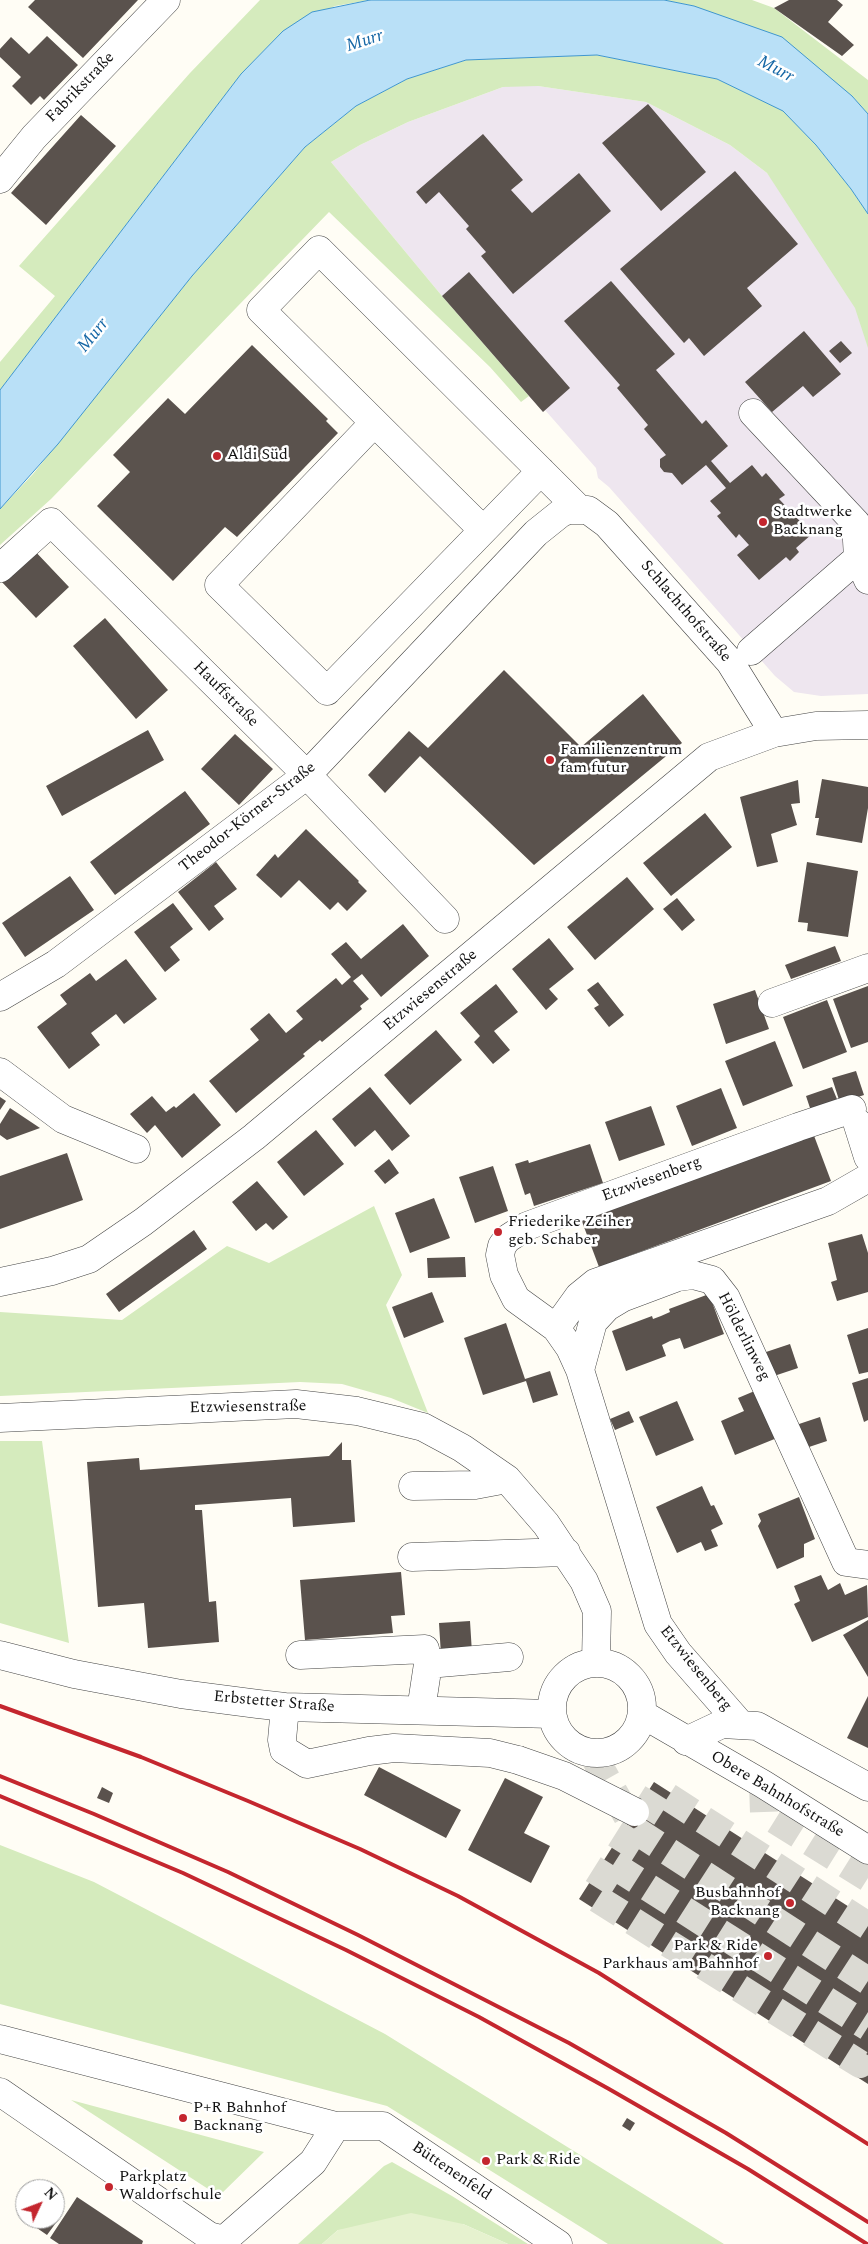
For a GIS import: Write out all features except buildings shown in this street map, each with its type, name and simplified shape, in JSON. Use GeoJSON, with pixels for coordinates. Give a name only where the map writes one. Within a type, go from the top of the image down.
{"type":"FeatureCollection","features":[{"type":"Feature","properties":{"kind":"street","name":"Fabrikstraße"},"geometry":{"type":"LineString","coordinates":[[0,179],[34,137],[166,0]]}},
{"type":"Feature","properties":{"kind":"street"},"geometry":{"type":"LineString","coordinates":[[483,530],[261,310],[319,250],[579,509]]}},
{"type":"Feature","properties":{"kind":"street"},"geometry":{"type":"LineString","coordinates":[[751,651],[863,569],[856,523],[753,413]]}},
{"type":"Feature","properties":{"kind":"street"},"geometry":{"type":"LineString","coordinates":[[374,423],[219,585],[327,691],[541,471]]}},
{"type":"Feature","properties":{"kind":"street","name":"Theodor-Körner-Straße"},"geometry":{"type":"LineString","coordinates":[[0,997],[56,964],[307,775],[464,618],[536,533],[561,513],[579,509]]}},
{"type":"Feature","properties":{"kind":"street","name":"Schlachthofstraße"},"geometry":{"type":"LineString","coordinates":[[579,509],[593,512],[607,524],[730,662],[774,733]]}},
{"type":"Feature","properties":{"kind":"street","name":"Hauffstraße"},"geometry":{"type":"LineString","coordinates":[[0,568],[50,522],[307,775],[392,854],[445,919]]}},
{"type":"Feature","properties":{"kind":"street","name":"Etzwiesenstraße"},"geometry":{"type":"LineString","coordinates":[[0,1282],[52,1271],[90,1259],[143,1222],[254,1137],[709,757],[774,733],[816,726],[868,725]]}},
{"type":"Feature","properties":{"kind":"street"},"geometry":{"type":"LineString","coordinates":[[772,1003],[868,968]]}},
{"type":"Feature","properties":{"kind":"street"},"geometry":{"type":"LineString","coordinates":[[0,1072],[63,1118],[136,1149]]}},
{"type":"Feature","properties":{"kind":"street","name":"Etzwiesenberg"},"geometry":{"type":"LineString","coordinates":[[741,1726],[678,1653],[658,1624],[580,1370],[570,1348],[556,1328],[516,1299],[504,1275],[500,1255],[502,1246],[507,1239],[527,1226],[798,1127],[855,1116],[868,1157]]}},
{"type":"Feature","properties":{"kind":"street"},"geometry":{"type":"LineString","coordinates":[[556,1328],[579,1296],[595,1283],[828,1201],[868,1178]]}},
{"type":"Feature","properties":{"kind":"street","name":"Hölderlinweg"},"geometry":{"type":"LineString","coordinates":[[580,1370],[593,1322],[607,1308],[622,1298],[678,1277],[693,1274],[712,1280],[726,1298],[857,1563]]}},
{"type":"Feature","properties":{"kind":"street","name":"Etzwiesenstraße"},"geometry":{"type":"LineString","coordinates":[[0,1418],[296,1404],[357,1411],[423,1427],[462,1448],[507,1479],[546,1524],[584,1581],[597,1611],[596,1662]]}},
{"type":"Feature","properties":{"kind":"street"},"geometry":{"type":"LineString","coordinates":[[413,1486],[475,1485],[507,1479]]}},
{"type":"Feature","properties":{"kind":"street"},"geometry":{"type":"LineString","coordinates":[[412,1557],[566,1552]]}},
{"type":"Feature","properties":{"kind":"street"},"geometry":{"type":"LineString","coordinates":[[300,1655],[353,1659],[425,1649],[428,1664],[421,1710]]}},
{"type":"Feature","properties":{"kind":"street","name":"Erbstetter Straße"},"geometry":{"type":"LineString","coordinates":[[0,1655],[74,1674],[181,1694],[286,1707],[552,1714]]}},
{"type":"Feature","properties":{"kind":"street"},"geometry":{"type":"LineString","coordinates":[[428,1664],[509,1657]]}},
{"type":"Feature","properties":{"kind":"street"},"geometry":{"type":"LineString","coordinates":[[596,1662],[611,1664],[625,1672],[636,1684],[642,1699],[642,1714],[635,1733],[628,1741],[608,1752],[593,1755],[566,1742],[557,1729],[552,1714],[552,1698],[558,1683],[575,1668],[596,1662]]}},
{"type":"Feature","properties":{"kind":"street"},"geometry":{"type":"LineString","coordinates":[[286,1707],[282,1740],[284,1750],[307,1764],[370,1750],[394,1748],[490,1754],[518,1760],[564,1776],[635,1812]]}},
{"type":"Feature","properties":{"kind":"street"},"geometry":{"type":"LineString","coordinates":[[642,1714],[686,1741],[722,1724],[757,1726],[868,1786]]}},
{"type":"Feature","properties":{"kind":"street","name":"Obere Bahnhofstraße"},"geometry":{"type":"LineString","coordinates":[[686,1741],[763,1784],[868,1850]]}},
{"type":"Feature","properties":{"kind":"street","name":"Büttenenfeld"},"geometry":{"type":"LineString","coordinates":[[0,2039],[336,2126],[383,2126],[558,2244]]}},
{"type":"Feature","properties":{"kind":"street"},"geometry":{"type":"LineString","coordinates":[[0,2092],[208,2236],[224,2240],[313,2162],[336,2126]]}},
{"type":"Feature","properties":{"kind":"shaded area"},"geometry":{"type":"Polygon","coordinates":[[[517,85],[538,86],[646,102],[730,145],[767,173],[868,305],[868,694],[821,696],[794,692],[775,676],[609,487],[598,478],[596,468],[545,410],[543,412],[442,296],[331,162],[360,145],[408,122],[503,87],[517,85]]]}},
{"type":"Feature","properties":{"kind":"green space"},"geometry":{"type":"Polygon","coordinates":[[[260,0],[370,0],[335,6],[283,31],[241,74],[0,390],[0,362],[55,296],[19,266],[190,73],[260,0]]]}},
{"type":"Feature","properties":{"kind":"green space"},"geometry":{"type":"Polygon","coordinates":[[[664,0],[752,0],[774,8],[868,80],[868,114],[852,96],[694,6],[664,0]]]}},
{"type":"Feature","properties":{"kind":"green space"},"geometry":{"type":"Polygon","coordinates":[[[597,55],[717,79],[783,110],[816,145],[868,214],[868,348],[855,308],[767,173],[730,145],[646,102],[538,86],[503,87],[408,122],[360,145],[331,162],[442,296],[529,396],[521,402],[490,367],[329,212],[51,499],[0,545],[0,509],[33,474],[192,276],[305,147],[356,106],[407,79],[466,60],[597,55]]]}},
{"type":"Feature","properties":{"kind":"green space"},"geometry":{"type":"Polygon","coordinates":[[[374,1206],[402,1275],[386,1305],[428,1413],[391,1398],[342,1384],[300,1382],[0,1396],[0,1312],[122,1320],[227,1246],[269,1263],[374,1206]]]}},
{"type":"Feature","properties":{"kind":"green space"},"geometry":{"type":"Polygon","coordinates":[[[0,1441],[42,1441],[69,1643],[0,1623],[0,1441]]]}},
{"type":"Feature","properties":{"kind":"green space"},"geometry":{"type":"Polygon","coordinates":[[[0,1845],[94,1882],[385,2034],[724,2244],[608,2244],[387,2106],[0,2004],[0,1845]]]}},
{"type":"Feature","properties":{"kind":"green space"},"geometry":{"type":"Polygon","coordinates":[[[71,2100],[264,2152],[219,2196],[71,2100]]]}},
{"type":"Feature","properties":{"kind":"green space"},"geometry":{"type":"Polygon","coordinates":[[[392,2162],[452,2196],[528,2244],[508,2244],[463,2224],[338,2230],[322,2244],[298,2244],[384,2166],[392,2162]]]}},
{"type":"Feature","properties":{"kind":"green space"},"geometry":{"type":"Polygon","coordinates":[[[411,2213],[463,2224],[508,2244],[322,2244],[338,2230],[411,2213]]]}},
{"type":"Feature","properties":{"kind":"water","name":"Murr"},"geometry":{"type":"Polygon","coordinates":[[[370,0],[664,0],[694,6],[782,37],[852,96],[868,114],[868,214],[816,145],[783,111],[717,79],[597,55],[466,60],[407,79],[356,106],[305,147],[192,276],[58,444],[0,509],[0,390],[241,74],[283,31],[312,12],[370,0]]]}},
{"type":"Feature","properties":{"kind":"tunnel"},"geometry":{"type":"LineString","coordinates":[[593,1755],[635,1830],[868,1981]]}},
{"type":"Feature","properties":{"kind":"tunnel"},"geometry":{"type":"LineString","coordinates":[[763,1784],[764,1813],[868,1878]]}},
{"type":"Feature","properties":{"kind":"tunnel"},"geometry":{"type":"LineString","coordinates":[[868,1926],[659,1791],[593,1896],[860,2064],[868,2051]]}},
{"type":"Feature","properties":{"kind":"tunnel"},"geometry":{"type":"LineString","coordinates":[[613,1865],[868,2027]]}},
{"type":"Feature","properties":{"kind":"railway"},"geometry":{"type":"LineString","coordinates":[[0,1706],[141,1757],[248,1801],[360,1849],[458,1896],[599,1973],[868,2144]]}},
{"type":"Feature","properties":{"kind":"railway"},"geometry":{"type":"LineString","coordinates":[[0,1776],[228,1872],[358,1935],[569,2043],[726,2133],[868,2222]]}},
{"type":"Feature","properties":{"kind":"railway"},"geometry":{"type":"LineString","coordinates":[[0,1796],[183,1873],[346,1950],[479,2017],[748,2169],[867,2244]]}},
{"type":"Feature","properties":{"kind":"place","name":"Aldi Süd"},"geometry":{"type":"Point","coordinates":[217,456]}},
{"type":"Feature","properties":{"kind":"place","name":"Stadtwerke Backnang"},"geometry":{"type":"Point","coordinates":[763,522]}},
{"type":"Feature","properties":{"kind":"place","name":"Familienzentrum fam futur"},"geometry":{"type":"Point","coordinates":[550,760]}},
{"type":"Feature","properties":{"kind":"place","name":"Friederike Zeiher geb. Schaber"},"geometry":{"type":"Point","coordinates":[498,1232]}},
{"type":"Feature","properties":{"kind":"place","name":"Busbahnhof Backnang"},"geometry":{"type":"Point","coordinates":[790,1903]}},
{"type":"Feature","properties":{"kind":"place","name":"Park & Ride Parkhaus am Bahnhof"},"geometry":{"type":"Point","coordinates":[768,1956]}},
{"type":"Feature","properties":{"kind":"place","name":"P+R Bahnhof Backnang"},"geometry":{"type":"Point","coordinates":[183,2118]}},
{"type":"Feature","properties":{"kind":"place","name":"Park & Ride"},"geometry":{"type":"Point","coordinates":[486,2161]}},
{"type":"Feature","properties":{"kind":"place","name":"Parkplatz Waldorfschule"},"geometry":{"type":"Point","coordinates":[109,2187]}}]}
